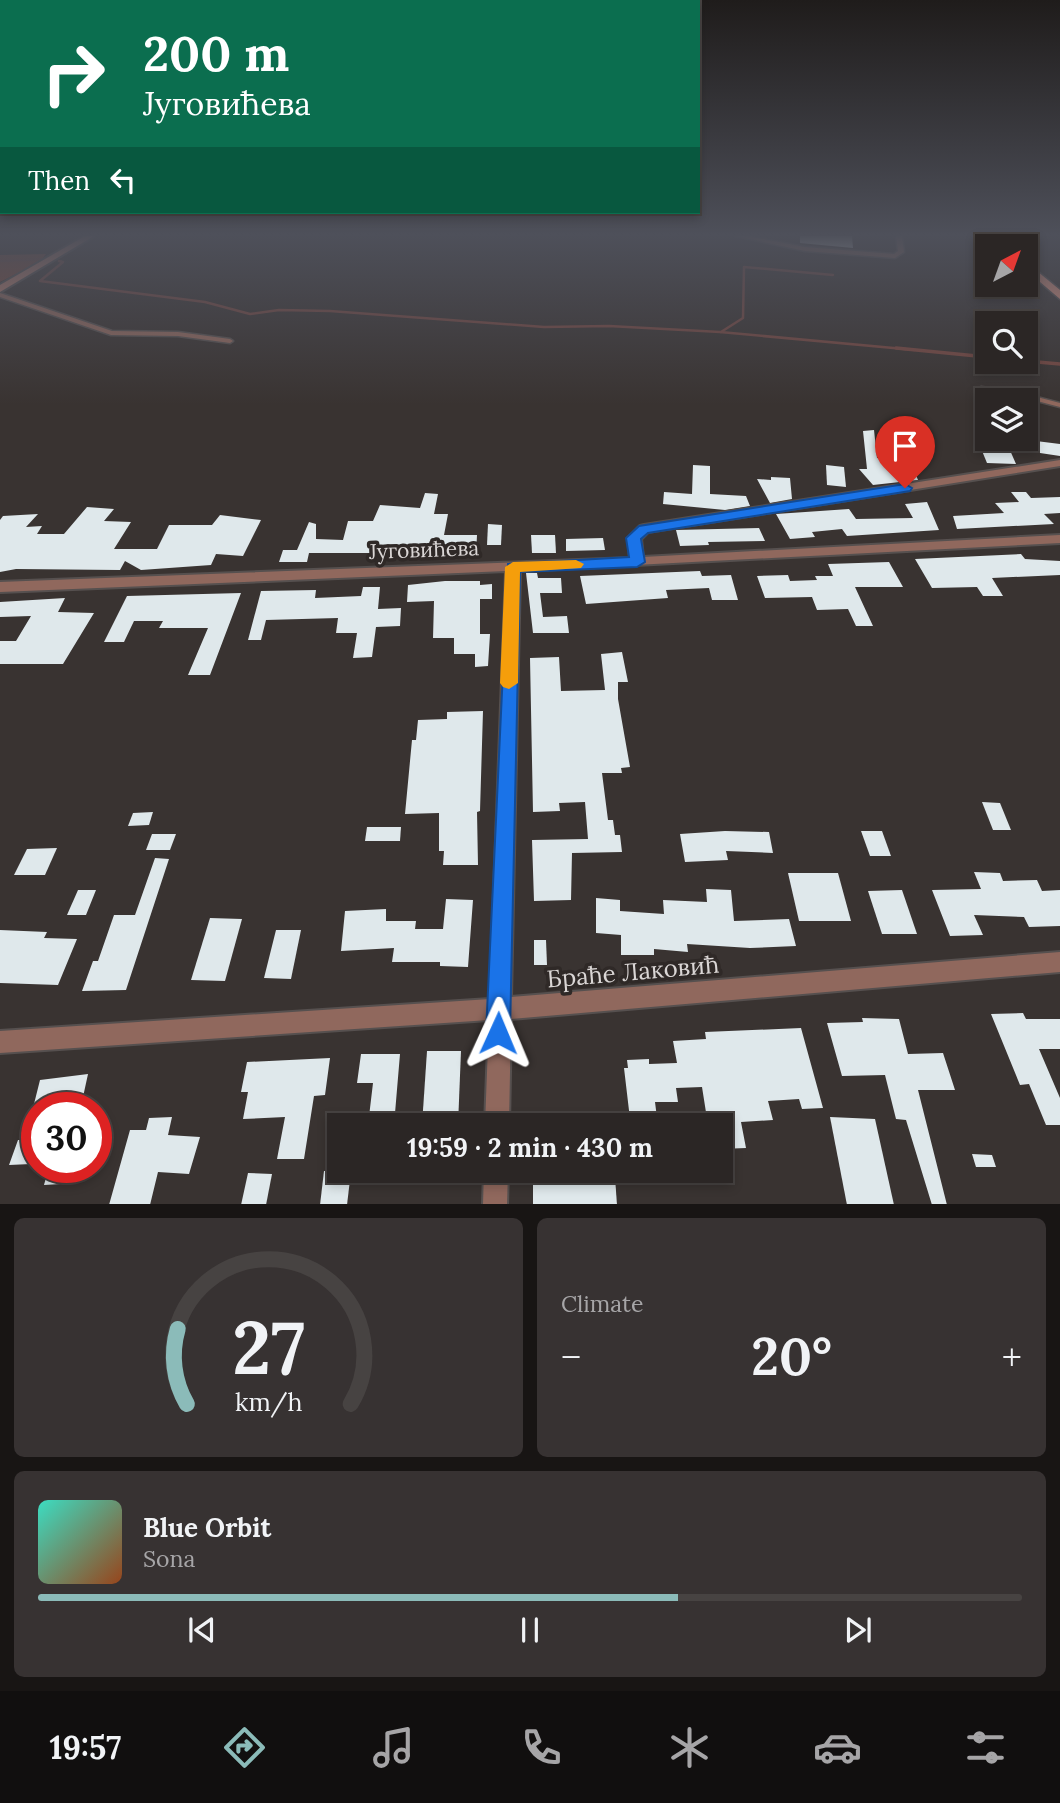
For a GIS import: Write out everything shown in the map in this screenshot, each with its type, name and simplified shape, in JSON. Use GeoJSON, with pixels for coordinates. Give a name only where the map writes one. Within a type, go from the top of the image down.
{"type":"FeatureCollection","features":[{"type":"Feature","properties":{"kind":"street"},"geometry":{"type":"LineString","coordinates":[[637,562],[634,538],[644,529],[1060,463]]}},
{"type":"Feature","properties":{"kind":"street","name":"Југовићева"},"geometry":{"type":"LineString","coordinates":[[0,587],[637,562],[1060,539]]}},
{"type":"Feature","properties":{"kind":"street"},"geometry":{"type":"LineString","coordinates":[[497,1113],[498,1009],[513,567]]}},
{"type":"Feature","properties":{"kind":"street","name":"Браће Лаковић"},"geometry":{"type":"LineString","coordinates":[[0,1042],[498,1009],[1060,962]]}},
{"type":"Feature","properties":{"kind":"street"},"geometry":{"type":"LineString","coordinates":[[495,1204],[496,1183]]}},
{"type":"Feature","properties":{"kind":"lane"},"geometry":{"type":"LineString","coordinates":[[0,295],[110,333],[178,334],[230,341]]}},
{"type":"Feature","properties":{"kind":"lane"},"geometry":{"type":"LineString","coordinates":[[1038,399],[1060,405]]}},
{"type":"Feature","properties":{"kind":"building"},"geometry":{"type":"Polygon","coordinates":[[[874,430],[877,458],[909,459],[918,480],[873,485],[859,469],[867,469],[863,431],[874,430]]]}},
{"type":"Feature","properties":{"kind":"building"},"geometry":{"type":"Polygon","coordinates":[[[1038,441],[1060,444],[1060,456],[1040,453],[1038,441]]]}},
{"type":"Feature","properties":{"kind":"building"},"geometry":{"type":"Polygon","coordinates":[[[982,451],[1010,451],[1016,464],[987,463],[982,451]]]}},
{"type":"Feature","properties":{"kind":"building"},"geometry":{"type":"Polygon","coordinates":[[[693,465],[710,466],[710,494],[746,496],[750,506],[725,510],[663,504],[664,492],[692,494],[693,465]]]}},
{"type":"Feature","properties":{"kind":"building"},"geometry":{"type":"Polygon","coordinates":[[[826,465],[844,467],[846,487],[827,485],[826,465]]]}},
{"type":"Feature","properties":{"kind":"building"},"geometry":{"type":"Polygon","coordinates":[[[771,477],[790,478],[792,499],[770,503],[757,479],[771,480],[771,477]]]}},
{"type":"Feature","properties":{"kind":"building"},"geometry":{"type":"Polygon","coordinates":[[[1011,492],[1026,492],[1031,498],[1060,497],[1060,513],[1044,514],[1054,524],[957,529],[953,516],[1004,513],[995,503],[1019,502],[1011,492]]]}},
{"type":"Feature","properties":{"kind":"building"},"geometry":{"type":"Polygon","coordinates":[[[425,493],[438,494],[434,514],[448,514],[444,535],[477,535],[476,556],[397,557],[394,553],[309,553],[307,562],[279,562],[283,550],[297,550],[309,522],[316,524],[316,539],[343,540],[348,521],[373,521],[380,505],[420,508],[425,493]]]}},
{"type":"Feature","properties":{"kind":"building"},"geometry":{"type":"Polygon","coordinates":[[[927,502],[939,530],[847,536],[842,529],[812,532],[815,537],[790,539],[776,514],[849,509],[856,519],[913,518],[905,504],[927,502]]]}},
{"type":"Feature","properties":{"kind":"building"},"geometry":{"type":"Polygon","coordinates":[[[87,507],[114,509],[104,521],[131,522],[114,549],[157,549],[169,525],[212,525],[220,515],[261,520],[243,556],[216,554],[211,565],[141,570],[125,561],[120,570],[16,569],[0,572],[0,520],[3,516],[38,514],[26,527],[42,526],[37,534],[64,534],[87,507]]]}},
{"type":"Feature","properties":{"kind":"building"},"geometry":{"type":"Polygon","coordinates":[[[488,524],[502,525],[501,545],[487,545],[488,524]]]}},
{"type":"Feature","properties":{"kind":"building"},"geometry":{"type":"Polygon","coordinates":[[[759,528],[765,541],[708,542],[709,545],[680,546],[676,530],[759,528]]]}},
{"type":"Feature","properties":{"kind":"building"},"geometry":{"type":"Polygon","coordinates":[[[531,535],[555,535],[556,553],[532,553],[531,535]]]}},
{"type":"Feature","properties":{"kind":"building"},"geometry":{"type":"Polygon","coordinates":[[[603,538],[605,550],[566,551],[566,539],[603,538]]]}},
{"type":"Feature","properties":{"kind":"building"},"geometry":{"type":"Polygon","coordinates":[[[1021,554],[1025,559],[1060,561],[1060,575],[992,578],[1003,596],[983,596],[977,587],[932,588],[915,559],[1021,554]]]}},
{"type":"Feature","properties":{"kind":"building"},"geometry":{"type":"Polygon","coordinates":[[[889,562],[903,587],[855,587],[873,626],[856,626],[848,609],[817,610],[812,597],[765,598],[757,576],[788,575],[790,581],[817,580],[815,576],[833,576],[828,564],[889,562]]]}},
{"type":"Feature","properties":{"kind":"building"},"geometry":{"type":"Polygon","coordinates":[[[700,571],[702,576],[731,575],[738,600],[712,600],[709,588],[666,590],[668,598],[586,604],[580,576],[700,571]]]}},
{"type":"Feature","properties":{"kind":"building"},"geometry":{"type":"Polygon","coordinates":[[[526,573],[537,573],[538,578],[561,578],[562,593],[540,593],[543,617],[567,616],[569,633],[533,633],[526,573]]]}},
{"type":"Feature","properties":{"kind":"building"},"geometry":{"type":"Polygon","coordinates":[[[480,581],[480,585],[492,584],[492,599],[480,599],[480,634],[490,634],[488,666],[475,667],[475,654],[454,654],[454,638],[433,638],[434,601],[407,602],[408,585],[480,581]]]}},
{"type":"Feature","properties":{"kind":"building"},"geometry":{"type":"Polygon","coordinates":[[[363,587],[380,587],[378,609],[401,608],[400,626],[376,627],[372,657],[353,658],[357,633],[336,633],[338,618],[266,620],[261,640],[248,640],[261,591],[316,590],[315,598],[361,596],[363,587]]]}},
{"type":"Feature","properties":{"kind":"building"},"geometry":{"type":"Polygon","coordinates":[[[241,593],[210,675],[188,675],[208,628],[159,628],[163,621],[134,621],[124,642],[104,642],[127,596],[241,593]]]}},
{"type":"Feature","properties":{"kind":"building"},"geometry":{"type":"Polygon","coordinates":[[[65,598],[58,612],[94,613],[63,664],[0,664],[0,641],[16,641],[31,616],[0,617],[0,602],[65,598]]]}},
{"type":"Feature","properties":{"kind":"building"},"geometry":{"type":"Polygon","coordinates":[[[622,652],[628,682],[618,682],[618,699],[630,767],[621,768],[622,773],[602,773],[608,820],[613,820],[615,835],[620,835],[622,852],[572,853],[571,900],[534,901],[532,840],[588,839],[585,802],[559,803],[560,811],[533,812],[530,658],[559,657],[561,691],[605,690],[601,654],[622,652]]]}},
{"type":"Feature","properties":{"kind":"building"},"geometry":{"type":"Polygon","coordinates":[[[483,711],[480,811],[477,812],[478,865],[443,865],[444,851],[439,851],[439,813],[405,814],[412,740],[416,740],[418,720],[447,719],[447,712],[483,711]]]}},
{"type":"Feature","properties":{"kind":"building"},"geometry":{"type":"Polygon","coordinates":[[[982,802],[1000,803],[1011,830],[993,830],[982,802]]]}},
{"type":"Feature","properties":{"kind":"building"},"geometry":{"type":"Polygon","coordinates":[[[153,812],[149,825],[128,826],[133,813],[153,812]]]}},
{"type":"Feature","properties":{"kind":"building"},"geometry":{"type":"Polygon","coordinates":[[[367,827],[401,827],[400,841],[365,841],[367,827]]]}},
{"type":"Feature","properties":{"kind":"building"},"geometry":{"type":"Polygon","coordinates":[[[861,831],[882,831],[891,856],[870,856],[861,831]]]}},
{"type":"Feature","properties":{"kind":"building"},"geometry":{"type":"Polygon","coordinates":[[[769,832],[773,853],[726,851],[728,860],[685,862],[680,834],[769,832]]]}},
{"type":"Feature","properties":{"kind":"building"},"geometry":{"type":"Polygon","coordinates":[[[152,834],[176,834],[170,850],[146,850],[152,834]]]}},
{"type":"Feature","properties":{"kind":"building"},"geometry":{"type":"Polygon","coordinates":[[[57,848],[45,875],[14,875],[27,849],[57,848]]]}},
{"type":"Feature","properties":{"kind":"building"},"geometry":{"type":"Polygon","coordinates":[[[155,858],[169,859],[126,990],[82,991],[93,961],[98,961],[114,915],[135,915],[155,858]]]}},
{"type":"Feature","properties":{"kind":"building"},"geometry":{"type":"Polygon","coordinates":[[[974,872],[1000,873],[1003,881],[1037,880],[1042,891],[1060,890],[1060,926],[1029,927],[1024,917],[974,915],[983,935],[950,936],[932,890],[981,889],[974,872]]]}},
{"type":"Feature","properties":{"kind":"building"},"geometry":{"type":"Polygon","coordinates":[[[788,873],[838,873],[851,921],[799,921],[788,873]]]}},
{"type":"Feature","properties":{"kind":"building"},"geometry":{"type":"Polygon","coordinates":[[[706,889],[731,890],[734,921],[789,919],[796,946],[750,948],[687,944],[688,952],[654,949],[654,955],[621,955],[621,935],[596,933],[596,898],[620,900],[620,911],[664,914],[663,900],[707,902],[706,889]]]}},
{"type":"Feature","properties":{"kind":"building"},"geometry":{"type":"Polygon","coordinates":[[[78,890],[96,890],[86,915],[67,915],[78,890]]]}},
{"type":"Feature","properties":{"kind":"building"},"geometry":{"type":"Polygon","coordinates":[[[902,890],[917,934],[882,934],[868,891],[902,890]]]}},
{"type":"Feature","properties":{"kind":"building"},"geometry":{"type":"Polygon","coordinates":[[[446,899],[473,900],[468,967],[440,966],[440,962],[392,962],[394,948],[341,951],[345,911],[386,909],[386,921],[416,921],[415,929],[443,929],[446,899]]]}},
{"type":"Feature","properties":{"kind":"building"},"geometry":{"type":"Polygon","coordinates":[[[210,918],[242,919],[225,981],[191,980],[210,918]]]}},
{"type":"Feature","properties":{"kind":"building"},"geometry":{"type":"Polygon","coordinates":[[[0,930],[47,932],[44,938],[77,939],[58,985],[0,983],[0,930]]]}},
{"type":"Feature","properties":{"kind":"building"},"geometry":{"type":"Polygon","coordinates":[[[276,930],[301,930],[291,979],[264,978],[276,930]]]}},
{"type":"Feature","properties":{"kind":"building"},"geometry":{"type":"Polygon","coordinates":[[[534,940],[546,940],[547,965],[534,965],[534,940]]]}},
{"type":"Feature","properties":{"kind":"building"},"geometry":{"type":"Polygon","coordinates":[[[1023,1013],[1026,1019],[1060,1019],[1060,1049],[1039,1049],[1060,1098],[1060,1125],[1046,1125],[1029,1084],[1020,1085],[991,1014],[1023,1013]]]}},
{"type":"Feature","properties":{"kind":"building"},"geometry":{"type":"Polygon","coordinates":[[[862,1018],[899,1019],[908,1054],[943,1053],[955,1090],[918,1090],[947,1204],[932,1204],[906,1120],[896,1119],[885,1075],[842,1076],[827,1023],[863,1022],[862,1018]]]}},
{"type":"Feature","properties":{"kind":"building"},"geometry":{"type":"Polygon","coordinates":[[[801,1028],[823,1108],[802,1109],[799,1099],[768,1101],[773,1120],[741,1122],[746,1148],[733,1149],[733,1113],[706,1113],[702,1087],[676,1088],[678,1102],[655,1102],[656,1113],[629,1113],[624,1068],[628,1068],[627,1060],[649,1059],[649,1064],[677,1063],[673,1041],[706,1039],[705,1032],[801,1028]]]}},
{"type":"Feature","properties":{"kind":"building"},"geometry":{"type":"Polygon","coordinates":[[[427,1051],[461,1051],[458,1113],[423,1113],[427,1051]]]}},
{"type":"Feature","properties":{"kind":"building"},"geometry":{"type":"Polygon","coordinates":[[[361,1054],[400,1054],[395,1113],[369,1113],[373,1083],[357,1083],[361,1054]]]}},
{"type":"Feature","properties":{"kind":"building"},"geometry":{"type":"Polygon","coordinates":[[[330,1058],[325,1095],[314,1096],[304,1159],[277,1159],[285,1117],[243,1119],[248,1092],[241,1092],[247,1062],[330,1058]]]}},
{"type":"Feature","properties":{"kind":"building"},"geometry":{"type":"Polygon","coordinates":[[[88,1074],[84,1092],[37,1092],[40,1080],[88,1074]]]}},
{"type":"Feature","properties":{"kind":"building"},"geometry":{"type":"Polygon","coordinates":[[[172,1117],[168,1135],[200,1137],[189,1174],[158,1172],[150,1204],[109,1204],[130,1130],[146,1130],[149,1118],[172,1117]]]}},
{"type":"Feature","properties":{"kind":"building"},"geometry":{"type":"Polygon","coordinates":[[[830,1117],[875,1119],[894,1204],[847,1204],[830,1117]]]}},
{"type":"Feature","properties":{"kind":"building"},"geometry":{"type":"Polygon","coordinates":[[[18,1140],[21,1140],[21,1164],[9,1165],[18,1140]]]}},
{"type":"Feature","properties":{"kind":"building"},"geometry":{"type":"Polygon","coordinates":[[[972,1154],[992,1155],[996,1167],[976,1167],[972,1154]]]}},
{"type":"Feature","properties":{"kind":"building"},"geometry":{"type":"Polygon","coordinates":[[[324,1171],[327,1171],[327,1183],[350,1183],[347,1204],[320,1204],[324,1171]]]}},
{"type":"Feature","properties":{"kind":"building"},"geometry":{"type":"Polygon","coordinates":[[[248,1173],[272,1174],[266,1204],[241,1204],[248,1173]]]}},
{"type":"Feature","properties":{"kind":"building"},"geometry":{"type":"Polygon","coordinates":[[[533,1183],[615,1183],[617,1204],[533,1204],[533,1183]]]}},
{"type":"Feature","properties":{"kind":"waterway"},"geometry":{"type":"LineString","coordinates":[[128,292],[205,302],[250,314],[279,310],[330,311],[544,327],[609,326],[720,332],[915,350]]}},
{"type":"Feature","properties":{"kind":"waterway"},"geometry":{"type":"LineString","coordinates":[[721,332],[743,318],[744,292]]}},
{"type":"Feature","properties":{"kind":"waterway"},"geometry":{"type":"LineString","coordinates":[[896,348],[975,356]]}},
{"type":"Feature","properties":{"kind":"waterway"},"geometry":{"type":"LineString","coordinates":[[1038,362],[1060,364]]}},
{"type":"Feature","properties":{"kind":"slow traffic"},"geometry":{"type":"LineString","coordinates":[[509,683],[513,567],[576,564]]}},
{"type":"Feature","properties":{"kind":"route"},"geometry":{"type":"LineString","coordinates":[[498,1033],[513,567],[637,562],[635,533],[644,529],[905,488]]}}]}
